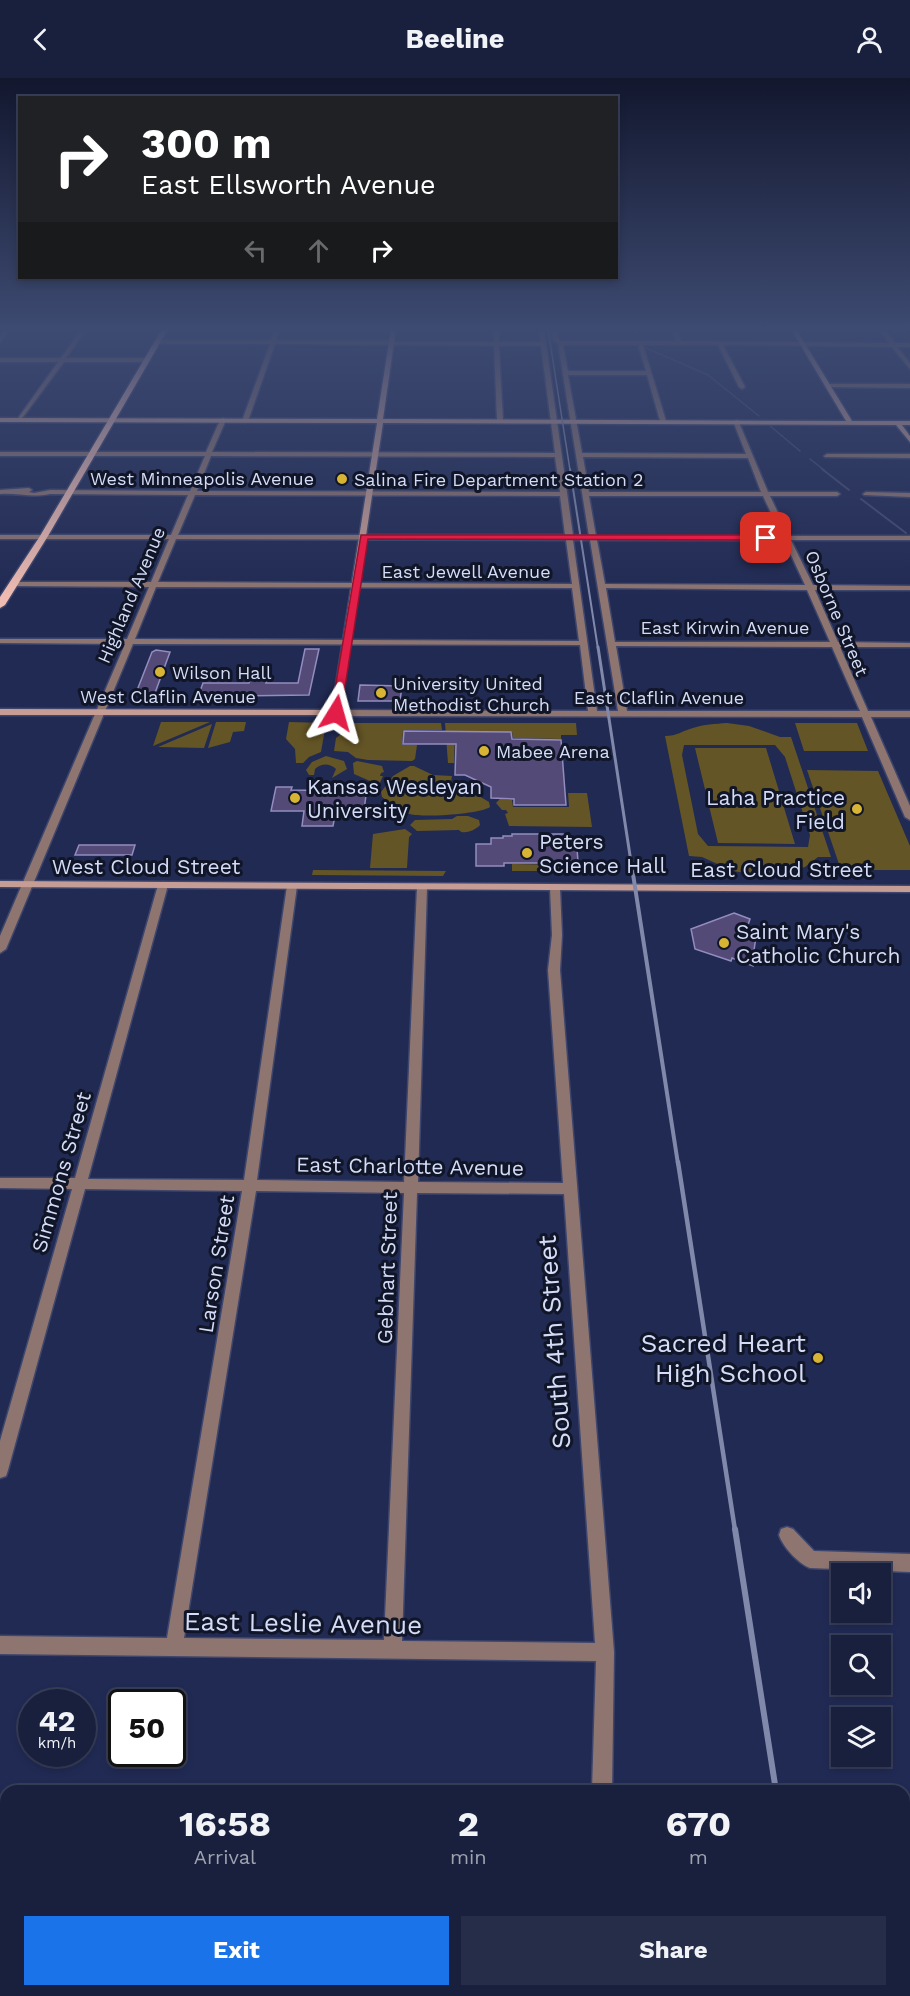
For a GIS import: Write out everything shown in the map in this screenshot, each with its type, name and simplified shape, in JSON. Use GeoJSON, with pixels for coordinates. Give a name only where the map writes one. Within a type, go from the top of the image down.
{"type":"FeatureCollection","features":[{"type":"Feature","properties":{"kind":"main road"},"geometry":{"type":"LineString","coordinates":[[848,419],[850,422]]}},
{"type":"Feature","properties":{"kind":"main road"},"geometry":{"type":"LineString","coordinates":[[0,420],[910,423]]}},
{"type":"Feature","properties":{"kind":"main road"},"geometry":{"type":"LineString","coordinates":[[0,605],[44,536],[112,420]]}},
{"type":"Feature","properties":{"kind":"main road"},"geometry":{"type":"LineString","coordinates":[[336,713],[381,421]]}},
{"type":"Feature","properties":{"kind":"main road"},"geometry":{"type":"LineString","coordinates":[[898,423],[910,440]]}},
{"type":"Feature","properties":{"kind":"main road","name":"West Claflin Avenue"},"geometry":{"type":"LineString","coordinates":[[0,712],[336,713]]}},
{"type":"Feature","properties":{"kind":"main road","name":"West Cloud Street"},"geometry":{"type":"LineString","coordinates":[[0,884],[292,886]]}},
{"type":"Feature","properties":{"kind":"main road","name":"East Cloud Street"},"geometry":{"type":"LineString","coordinates":[[292,886],[910,889]]}},
{"type":"Feature","properties":{"kind":"street","name":"Highland Avenue"},"geometry":{"type":"LineString","coordinates":[[0,949],[222,420]]}},
{"type":"Feature","properties":{"kind":"street"},"geometry":{"type":"LineString","coordinates":[[552,421],[593,714]]}},
{"type":"Feature","properties":{"kind":"street"},"geometry":{"type":"LineString","coordinates":[[573,421],[623,714]]}},
{"type":"Feature","properties":{"kind":"street","name":"Osborne Street"},"geometry":{"type":"LineString","coordinates":[[736,422],[766,495],[810,587],[864,714],[905,795],[910,817]]}},
{"type":"Feature","properties":{"kind":"street"},"geometry":{"type":"LineString","coordinates":[[0,454],[558,455]]}},
{"type":"Feature","properties":{"kind":"street"},"geometry":{"type":"LineString","coordinates":[[579,456],[749,456]]}},
{"type":"Feature","properties":{"kind":"street"},"geometry":{"type":"LineString","coordinates":[[827,456],[910,456]]}},
{"type":"Feature","properties":{"kind":"street","name":"West Minneapolis Avenue"},"geometry":{"type":"LineString","coordinates":[[0,492],[22,492],[34,495],[50,492],[564,494]]}},
{"type":"Feature","properties":{"kind":"street"},"geometry":{"type":"LineString","coordinates":[[586,494],[837,494]]}},
{"type":"Feature","properties":{"kind":"street"},"geometry":{"type":"LineString","coordinates":[[866,494],[910,495]]}},
{"type":"Feature","properties":{"kind":"street"},"geometry":{"type":"LineString","coordinates":[[0,537],[910,538]]}},
{"type":"Feature","properties":{"kind":"street","name":"East Jewell Avenue"},"geometry":{"type":"LineString","coordinates":[[0,582],[153,585],[576,586]]}},
{"type":"Feature","properties":{"kind":"street"},"geometry":{"type":"LineString","coordinates":[[600,586],[910,588]]}},
{"type":"Feature","properties":{"kind":"street"},"geometry":{"type":"LineString","coordinates":[[0,641],[585,644]]}},
{"type":"Feature","properties":{"kind":"street","name":"East Kirwin Avenue"},"geometry":{"type":"LineString","coordinates":[[611,644],[910,645]]}},
{"type":"Feature","properties":{"kind":"street","name":"East Claflin Avenue"},"geometry":{"type":"LineString","coordinates":[[336,713],[910,714]]}},
{"type":"Feature","properties":{"kind":"street","name":"Simmons Street"},"geometry":{"type":"LineString","coordinates":[[0,1470],[163,885]]}},
{"type":"Feature","properties":{"kind":"street","name":"Larson Street"},"geometry":{"type":"LineString","coordinates":[[174,1647],[250,1184],[292,886]]}},
{"type":"Feature","properties":{"kind":"street","name":"Gebhart Street"},"geometry":{"type":"LineString","coordinates":[[393,1650],[422,887]]}},
{"type":"Feature","properties":{"kind":"street","name":"South 4th Street"},"geometry":{"type":"LineString","coordinates":[[555,888],[557,935],[554,970],[605,1652],[602,1785]]}},
{"type":"Feature","properties":{"kind":"street","name":"East Charlotte Avenue"},"geometry":{"type":"LineString","coordinates":[[0,1183],[570,1189]]}},
{"type":"Feature","properties":{"kind":"street"},"geometry":{"type":"LineString","coordinates":[[787,1535],[810,1559],[910,1563]]}},
{"type":"Feature","properties":{"kind":"street","name":"East Leslie Avenue"},"geometry":{"type":"LineString","coordinates":[[0,1645],[605,1652]]}},
{"type":"Feature","properties":{"kind":"shaded area"},"geometry":{"type":"Polygon","coordinates":[[[161,722],[210,722],[153,746],[161,722]]]}},
{"type":"Feature","properties":{"kind":"shaded area"},"geometry":{"type":"Polygon","coordinates":[[[216,722],[246,722],[244,731],[233,732],[230,742],[208,748],[216,722]]]}},
{"type":"Feature","properties":{"kind":"shaded area"},"geometry":{"type":"Polygon","coordinates":[[[289,722],[326,723],[321,752],[309,757],[303,763],[296,763],[295,749],[286,739],[289,722]]]}},
{"type":"Feature","properties":{"kind":"shaded area"},"geometry":{"type":"Polygon","coordinates":[[[338,723],[441,723],[442,730],[403,730],[402,745],[417,745],[415,759],[412,761],[368,760],[356,758],[348,752],[334,751],[336,738],[341,734],[337,728],[338,723]]]}},
{"type":"Feature","properties":{"kind":"shaded area"},"geometry":{"type":"Polygon","coordinates":[[[445,723],[576,723],[577,735],[561,735],[561,739],[513,738],[512,732],[455,732],[454,763],[448,763],[445,723]]]}},
{"type":"Feature","properties":{"kind":"shaded area"},"geometry":{"type":"Polygon","coordinates":[[[727,723],[749,726],[780,737],[791,737],[831,857],[818,857],[805,867],[788,872],[758,875],[733,871],[702,857],[689,856],[665,736],[701,726],[727,723]],[[684,745],[682,755],[698,834],[708,846],[808,847],[810,835],[785,757],[775,745],[684,745]]]}},
{"type":"Feature","properties":{"kind":"shaded area"},"geometry":{"type":"Polygon","coordinates":[[[795,723],[857,723],[868,751],[804,751],[795,723]]]}},
{"type":"Feature","properties":{"kind":"shaded area"},"geometry":{"type":"Polygon","coordinates":[[[212,724],[204,748],[158,747],[212,724]]]}},
{"type":"Feature","properties":{"kind":"shaded area"},"geometry":{"type":"Polygon","coordinates":[[[695,748],[766,748],[795,844],[718,843],[695,748]]]}},
{"type":"Feature","properties":{"kind":"shaded area"},"geometry":{"type":"Polygon","coordinates":[[[326,756],[344,761],[347,769],[332,778],[336,769],[323,765],[315,769],[314,775],[309,775],[306,770],[312,762],[326,756]]]}},
{"type":"Feature","properties":{"kind":"shaded area"},"geometry":{"type":"Polygon","coordinates":[[[357,761],[382,766],[384,772],[381,773],[380,776],[383,776],[379,785],[354,774],[353,763],[357,761]]]}},
{"type":"Feature","properties":{"kind":"shaded area"},"geometry":{"type":"Polygon","coordinates":[[[410,766],[433,775],[452,776],[451,782],[455,783],[456,791],[460,793],[464,787],[489,802],[490,807],[475,812],[438,815],[417,815],[402,811],[382,797],[381,792],[393,776],[410,766]]]}},
{"type":"Feature","properties":{"kind":"shaded area","name":"Laha Practice Field"},"geometry":{"type":"Polygon","coordinates":[[[807,770],[878,771],[910,846],[910,870],[841,870],[807,770]]]}},
{"type":"Feature","properties":{"kind":"shaded area"},"geometry":{"type":"Polygon","coordinates":[[[568,793],[587,793],[592,827],[509,826],[505,814],[508,813],[496,803],[500,799],[512,800],[513,807],[569,807],[568,793]]]}},
{"type":"Feature","properties":{"kind":"shaded area"},"geometry":{"type":"Polygon","coordinates":[[[457,816],[468,816],[479,820],[480,825],[466,832],[459,830],[417,831],[410,825],[415,820],[452,819],[457,816]]]}},
{"type":"Feature","properties":{"kind":"shaded area"},"geometry":{"type":"Polygon","coordinates":[[[405,829],[412,834],[409,837],[407,868],[370,868],[373,834],[405,829]]]}},
{"type":"Feature","properties":{"kind":"shaded area"},"geometry":{"type":"Polygon","coordinates":[[[512,864],[570,865],[571,871],[512,871],[512,864]]]}},
{"type":"Feature","properties":{"kind":"shaded area"},"geometry":{"type":"Polygon","coordinates":[[[313,870],[446,871],[443,876],[312,875],[313,870]]]}},
{"type":"Feature","properties":{"kind":"building"},"geometry":{"type":"Polygon","coordinates":[[[305,649],[319,649],[309,695],[199,694],[203,683],[249,683],[251,677],[268,677],[266,683],[298,683],[305,649]]]}},
{"type":"Feature","properties":{"kind":"building","name":"Wilson Hall"},"geometry":{"type":"Polygon","coordinates":[[[156,650],[170,652],[155,693],[150,693],[149,696],[139,696],[140,693],[136,693],[152,652],[156,650]]]}},
{"type":"Feature","properties":{"kind":"building","name":"University United Methodist Church"},"geometry":{"type":"Polygon","coordinates":[[[360,685],[402,686],[400,701],[358,701],[360,685]]]}},
{"type":"Feature","properties":{"kind":"building"},"geometry":{"type":"Polygon","coordinates":[[[404,731],[511,732],[512,739],[561,740],[566,805],[514,805],[514,799],[491,798],[491,787],[465,775],[455,775],[456,744],[403,744],[404,731]]]}},
{"type":"Feature","properties":{"kind":"building"},"geometry":{"type":"Polygon","coordinates":[[[276,787],[292,787],[291,790],[355,791],[356,788],[367,788],[364,810],[336,810],[333,826],[302,826],[304,811],[271,811],[276,787]]]}},
{"type":"Feature","properties":{"kind":"building","name":"Peters Science Hall"},"geometry":{"type":"Polygon","coordinates":[[[512,834],[566,834],[566,837],[576,837],[578,861],[476,866],[476,844],[491,844],[491,838],[503,838],[503,836],[512,836],[512,834]]]}},
{"type":"Feature","properties":{"kind":"building"},"geometry":{"type":"Polygon","coordinates":[[[79,845],[135,845],[132,855],[75,855],[79,845]]]}},
{"type":"Feature","properties":{"kind":"building","name":"Saint Mary's Catholic Church"},"geometry":{"type":"Polygon","coordinates":[[[734,913],[750,919],[748,925],[756,937],[754,950],[759,959],[753,961],[753,966],[695,949],[691,929],[734,913]]]}},
{"type":"Feature","properties":{"kind":"waterway"},"geometry":{"type":"LineString","coordinates":[[769,425],[800,451]]}},
{"type":"Feature","properties":{"kind":"waterway"},"geometry":{"type":"LineString","coordinates":[[810,459],[824,470]]}},
{"type":"Feature","properties":{"kind":"waterway"},"geometry":{"type":"LineString","coordinates":[[822,469],[849,490]]}},
{"type":"Feature","properties":{"kind":"waterway"},"geometry":{"type":"LineString","coordinates":[[861,499],[906,533]]}},
{"type":"Feature","properties":{"kind":"railway"},"geometry":{"type":"LineString","coordinates":[[562,419],[570,470]]}},
{"type":"Feature","properties":{"kind":"railway"},"geometry":{"type":"LineString","coordinates":[[570,469],[598,649]]}},
{"type":"Feature","properties":{"kind":"railway"},"geometry":{"type":"LineString","coordinates":[[598,647],[633,875]]}},
{"type":"Feature","properties":{"kind":"railway"},"geometry":{"type":"LineString","coordinates":[[633,874],[678,1164]]}},
{"type":"Feature","properties":{"kind":"railway"},"geometry":{"type":"LineString","coordinates":[[678,1162],[735,1530]]}},
{"type":"Feature","properties":{"kind":"railway"},"geometry":{"type":"LineString","coordinates":[[735,1529],[775,1785]]}},
{"type":"Feature","properties":{"kind":"place","name":"Salina Fire Department Station 2"},"geometry":{"type":"Point","coordinates":[342,479]}},
{"type":"Feature","properties":{"kind":"place","name":"Wilson Hall"},"geometry":{"type":"Point","coordinates":[160,672]}},
{"type":"Feature","properties":{"kind":"place","name":"University United Methodist Church"},"geometry":{"type":"Point","coordinates":[381,693]}},
{"type":"Feature","properties":{"kind":"place","name":"Mabee Arena"},"geometry":{"type":"Point","coordinates":[484,751]}},
{"type":"Feature","properties":{"kind":"place","name":"Kansas Wesleyan University"},"geometry":{"type":"Point","coordinates":[295,798]}},
{"type":"Feature","properties":{"kind":"place","name":"Laha Practice Field"},"geometry":{"type":"Point","coordinates":[857,809]}},
{"type":"Feature","properties":{"kind":"place","name":"Peters Science Hall"},"geometry":{"type":"Point","coordinates":[527,853]}},
{"type":"Feature","properties":{"kind":"place","name":"Saint Mary's Catholic Church"},"geometry":{"type":"Point","coordinates":[724,943]}},
{"type":"Feature","properties":{"kind":"place","name":"Sacred Heart High School"},"geometry":{"type":"Point","coordinates":[818,1358]}},
{"type":"Feature","properties":{"kind":"route"},"geometry":{"type":"LineString","coordinates":[[336,713],[364,537],[766,538]]}}]}
